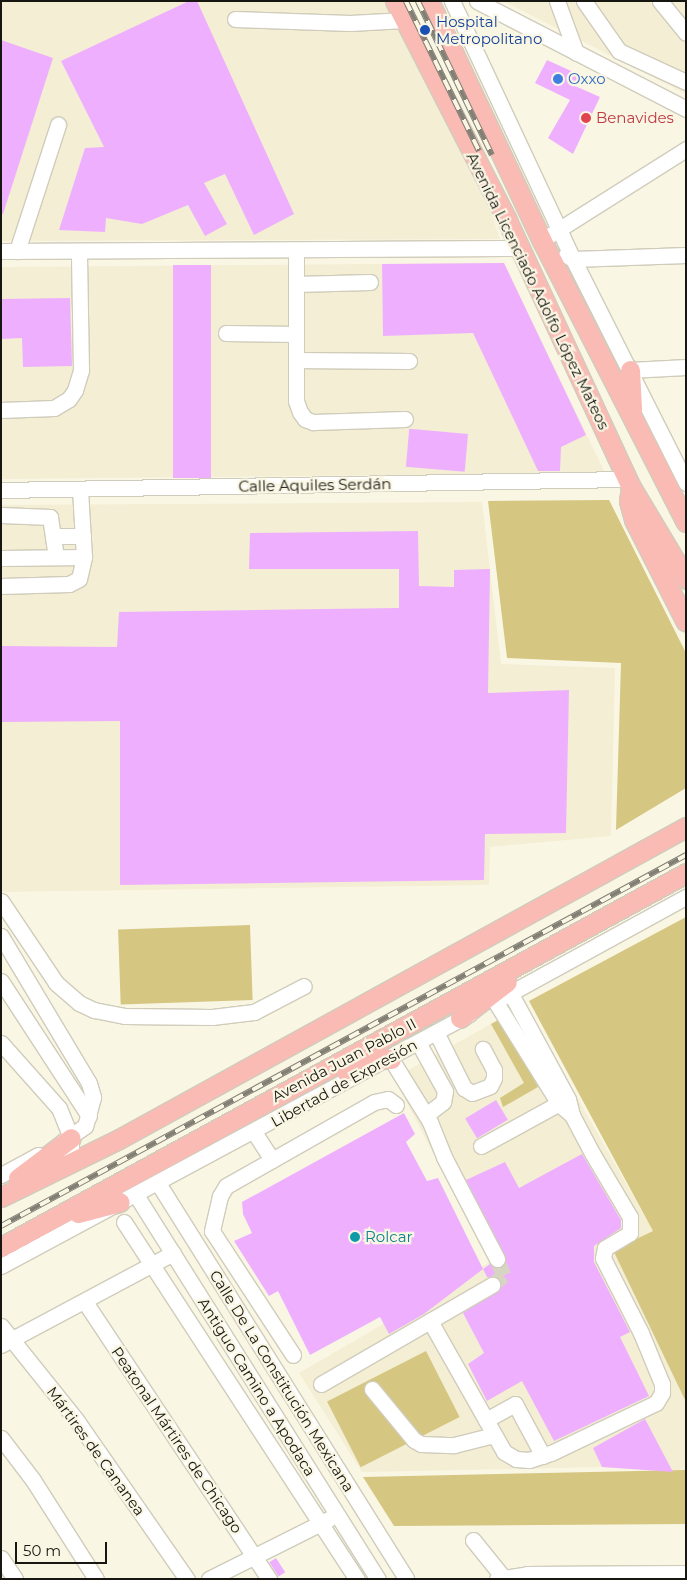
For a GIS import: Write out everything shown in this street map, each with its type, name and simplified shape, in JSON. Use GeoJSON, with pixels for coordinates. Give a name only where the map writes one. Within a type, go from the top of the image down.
{"type":"FeatureCollection","features":[{"type":"Feature","properties":{"kind":"main road","name":"Avenida Licenciado Adolfo López Mateos"},"geometry":{"type":"LineString","coordinates":[[395,1],[520,248],[630,483],[686,579]]}},
{"type":"Feature","properties":{"kind":"main road","name":"Avenida Licenciado Adolfo López Mateos"},"geometry":{"type":"LineString","coordinates":[[429,1],[542,239],[686,522]]}},
{"type":"Feature","properties":{"kind":"main road"},"geometry":{"type":"LineString","coordinates":[[630,370],[632,415]]}},
{"type":"Feature","properties":{"kind":"main road"},"geometry":{"type":"LineString","coordinates":[[630,483],[629,501],[634,520],[686,622]]}},
{"type":"Feature","properties":{"kind":"main road"},"geometry":{"type":"LineString","coordinates":[[1,1197],[119,1139],[686,827]]}},
{"type":"Feature","properties":{"kind":"main road","name":"Avenida Juan Pablo II"},"geometry":{"type":"LineString","coordinates":[[1,1247],[686,873]]}},
{"type":"Feature","properties":{"kind":"main road"},"geometry":{"type":"LineString","coordinates":[[460,1018],[548,950]]}},
{"type":"Feature","properties":{"kind":"main road"},"geometry":{"type":"LineString","coordinates":[[268,1100],[294,1095],[377,1058],[391,1058]]}},
{"type":"Feature","properties":{"kind":"main road"},"geometry":{"type":"LineString","coordinates":[[1,1191],[71,1138]]}},
{"type":"Feature","properties":{"kind":"main road"},"geometry":{"type":"LineString","coordinates":[[50,1220],[128,1198]]}},
{"type":"Feature","properties":{"kind":"street"},"geometry":{"type":"LineString","coordinates":[[452,1],[573,259],[684,478]]}},
{"type":"Feature","properties":{"kind":"street"},"geometry":{"type":"LineString","coordinates":[[477,1],[686,109]]}},
{"type":"Feature","properties":{"kind":"street"},"geometry":{"type":"LineString","coordinates":[[556,1],[576,53]]}},
{"type":"Feature","properties":{"kind":"street"},"geometry":{"type":"LineString","coordinates":[[584,1],[619,51],[642,64],[684,81]]}},
{"type":"Feature","properties":{"kind":"street"},"geometry":{"type":"LineString","coordinates":[[660,1],[686,33]]}},
{"type":"Feature","properties":{"kind":"street"},"geometry":{"type":"LineString","coordinates":[[235,19],[350,23],[405,20]]}},
{"type":"Feature","properties":{"kind":"street"},"geometry":{"type":"LineString","coordinates":[[17,251],[58,125]]}},
{"type":"Feature","properties":{"kind":"street"},"geometry":{"type":"LineString","coordinates":[[686,149],[542,239],[573,259],[686,255]]}},
{"type":"Feature","properties":{"kind":"street"},"geometry":{"type":"LineString","coordinates":[[1,252],[520,248]]}},
{"type":"Feature","properties":{"kind":"street"},"geometry":{"type":"LineString","coordinates":[[296,250],[296,401],[305,419],[405,420]]}},
{"type":"Feature","properties":{"kind":"street"},"geometry":{"type":"LineString","coordinates":[[1,410],[54,408],[69,398],[75,390],[81,370],[79,251]]}},
{"type":"Feature","properties":{"kind":"street"},"geometry":{"type":"LineString","coordinates":[[296,284],[370,282]]}},
{"type":"Feature","properties":{"kind":"street"},"geometry":{"type":"LineString","coordinates":[[226,333],[296,334]]}},
{"type":"Feature","properties":{"kind":"street"},"geometry":{"type":"LineString","coordinates":[[296,360],[409,361]]}},
{"type":"Feature","properties":{"kind":"street"},"geometry":{"type":"LineString","coordinates":[[630,370],[686,367]]}},
{"type":"Feature","properties":{"kind":"street","name":"Calle Aquiles Serdán"},"geometry":{"type":"LineString","coordinates":[[1,490],[630,483]]}},
{"type":"Feature","properties":{"kind":"street"},"geometry":{"type":"LineString","coordinates":[[1,586],[69,584],[82,573],[84,536],[80,489]]}},
{"type":"Feature","properties":{"kind":"street"},"geometry":{"type":"LineString","coordinates":[[1,515],[50,517],[55,536],[56,557]]}},
{"type":"Feature","properties":{"kind":"street"},"geometry":{"type":"LineString","coordinates":[[55,536],[84,536]]}},
{"type":"Feature","properties":{"kind":"street"},"geometry":{"type":"LineString","coordinates":[[1,558],[84,557]]}},
{"type":"Feature","properties":{"kind":"street","name":"Libertad de Expresión"},"geometry":{"type":"LineString","coordinates":[[1,1266],[391,1058],[460,1018],[495,1001],[686,896]]}},
{"type":"Feature","properties":{"kind":"street"},"geometry":{"type":"LineString","coordinates":[[1,901],[56,983],[79,1003],[94,1010],[125,1016],[212,1017],[254,1012],[304,986]]}},
{"type":"Feature","properties":{"kind":"street"},"geometry":{"type":"LineString","coordinates":[[1,936],[81,1066],[93,1097],[89,1116],[81,1132],[1,1174]]}},
{"type":"Feature","properties":{"kind":"street"},"geometry":{"type":"LineString","coordinates":[[1,980],[89,1116]]}},
{"type":"Feature","properties":{"kind":"street"},"geometry":{"type":"LineString","coordinates":[[510,992],[564,1102]]}},
{"type":"Feature","properties":{"kind":"street"},"geometry":{"type":"LineString","coordinates":[[430,1321],[494,1435],[510,1457],[529,1460],[543,1456],[656,1404],[663,1389],[641,1333],[603,1258],[605,1248],[630,1233],[630,1217],[572,1114],[495,1001]]}},
{"type":"Feature","properties":{"kind":"street"},"geometry":{"type":"LineString","coordinates":[[436,1032],[464,1088],[472,1094],[483,1090],[493,1082],[494,1070],[483,1049]]}},
{"type":"Feature","properties":{"kind":"street"},"geometry":{"type":"LineString","coordinates":[[418,1042],[445,1092],[443,1102],[426,1115]]}},
{"type":"Feature","properties":{"kind":"street"},"geometry":{"type":"LineString","coordinates":[[1,1043],[59,1108],[71,1138],[71,1162]]}},
{"type":"Feature","properties":{"kind":"street"},"geometry":{"type":"LineString","coordinates":[[391,1058],[426,1115],[444,1158],[497,1259]]}},
{"type":"Feature","properties":{"kind":"street"},"geometry":{"type":"LineString","coordinates":[[293,1355],[212,1231],[220,1196],[226,1186],[374,1102],[388,1099],[396,1105]]}},
{"type":"Feature","properties":{"kind":"street"},"geometry":{"type":"LineString","coordinates":[[481,1146],[564,1102]]}},
{"type":"Feature","properties":{"kind":"street"},"geometry":{"type":"LineString","coordinates":[[254,1132],[272,1160]]}},
{"type":"Feature","properties":{"kind":"street","name":"Calle De La Constitución Mexicana"},"geometry":{"type":"LineString","coordinates":[[158,1183],[406,1579]]}},
{"type":"Feature","properties":{"kind":"street","name":"Antiguo Camino a Apodaca"},"geometry":{"type":"LineString","coordinates":[[128,1198],[173,1253],[378,1579]]}},
{"type":"Feature","properties":{"kind":"street"},"geometry":{"type":"LineString","coordinates":[[124,1222],[357,1579]]}},
{"type":"Feature","properties":{"kind":"street"},"geometry":{"type":"LineString","coordinates":[[7,1342],[85,1302],[173,1253]]}},
{"type":"Feature","properties":{"kind":"street"},"geometry":{"type":"LineString","coordinates":[[321,1384],[492,1285]]}},
{"type":"Feature","properties":{"kind":"street","name":"Peatonal Mártires de Chicago"},"geometry":{"type":"LineString","coordinates":[[85,1302],[269,1579]]}},
{"type":"Feature","properties":{"kind":"street","name":"Mártires de Cananea"},"geometry":{"type":"LineString","coordinates":[[1,1326],[7,1342],[78,1421],[187,1579]]}},
{"type":"Feature","properties":{"kind":"street"},"geometry":{"type":"LineString","coordinates":[[372,1389],[414,1440],[421,1444],[454,1446],[494,1435]]}},
{"type":"Feature","properties":{"kind":"street"},"geometry":{"type":"LineString","coordinates":[[486,1420],[515,1404],[543,1456]]}},
{"type":"Feature","properties":{"kind":"street"},"geometry":{"type":"LineString","coordinates":[[1,1438],[33,1480],[96,1579]]}},
{"type":"Feature","properties":{"kind":"street"},"geometry":{"type":"LineString","coordinates":[[209,1579],[337,1515]]}},
{"type":"Feature","properties":{"kind":"street"},"geometry":{"type":"LineString","coordinates":[[473,1540],[500,1578],[686,1573]]}},
{"type":"Feature","properties":{"kind":"street"},"geometry":{"type":"LineString","coordinates":[[1,1558],[15,1579]]}},
{"type":"Feature","properties":{"kind":"shaded area"},"geometry":{"type":"Polygon","coordinates":[[[1,1],[383,1],[491,212],[500,239],[1,241],[1,1]]]}},
{"type":"Feature","properties":{"kind":"shaded area"},"geometry":{"type":"Polygon","coordinates":[[[503,1],[686,1],[686,94],[503,1]]]}},
{"type":"Feature","properties":{"kind":"shaded area"},"geometry":{"type":"Polygon","coordinates":[[[504,263],[605,473],[1,479],[1,267],[504,263]]]}},
{"type":"Feature","properties":{"kind":"shaded area"},"geometry":{"type":"Polygon","coordinates":[[[609,500],[686,653],[686,788],[616,830],[621,663],[507,658],[488,501],[609,500]]]}},
{"type":"Feature","properties":{"kind":"shaded area"},"geometry":{"type":"Polygon","coordinates":[[[482,502],[501,664],[615,668],[611,836],[490,847],[489,885],[1,892],[1,505],[482,502]]]}},
{"type":"Feature","properties":{"kind":"shaded area"},"geometry":{"type":"Polygon","coordinates":[[[686,917],[686,1402],[613,1250],[653,1231],[529,1001],[686,917]]]}},
{"type":"Feature","properties":{"kind":"shaded area"},"geometry":{"type":"Polygon","coordinates":[[[250,925],[253,1000],[121,1005],[118,930],[250,925]]]}},
{"type":"Feature","properties":{"kind":"shaded area"},"geometry":{"type":"Polygon","coordinates":[[[525,1005],[653,1231],[613,1250],[686,1402],[686,1472],[602,1467],[362,1472],[299,1373],[490,1262],[394,1078],[525,1005]]]}},
{"type":"Feature","properties":{"kind":"shaded area"},"geometry":{"type":"Polygon","coordinates":[[[502,1018],[538,1087],[503,1107],[500,1098],[524,1083],[491,1024],[502,1018]]]}},
{"type":"Feature","properties":{"kind":"shaded area"},"geometry":{"type":"Polygon","coordinates":[[[426,1351],[460,1417],[361,1467],[327,1401],[426,1351]]]}},
{"type":"Feature","properties":{"kind":"shaded area"},"geometry":{"type":"Polygon","coordinates":[[[686,1470],[686,1524],[394,1526],[363,1477],[686,1470]]]}},
{"type":"Feature","properties":{"kind":"building"},"geometry":{"type":"Polygon","coordinates":[[[189,1],[197,1],[294,214],[254,235],[225,174],[204,183],[227,224],[205,236],[188,205],[142,224],[106,218],[105,232],[59,230],[85,148],[104,147],[61,61],[189,1]]]}},
{"type":"Feature","properties":{"kind":"building"},"geometry":{"type":"Polygon","coordinates":[[[1,40],[53,58],[3,214],[1,214],[1,40]]]}},
{"type":"Feature","properties":{"kind":"building"},"geometry":{"type":"Polygon","coordinates":[[[547,60],[580,75],[575,86],[600,97],[573,154],[548,138],[570,100],[535,83],[547,60]]]}},
{"type":"Feature","properties":{"kind":"building"},"geometry":{"type":"Polygon","coordinates":[[[504,263],[586,435],[561,447],[560,471],[538,471],[473,333],[383,336],[382,264],[504,263]]]}},
{"type":"Feature","properties":{"kind":"building"},"geometry":{"type":"Polygon","coordinates":[[[173,265],[211,265],[211,478],[173,478],[173,265]]]}},
{"type":"Feature","properties":{"kind":"building"},"geometry":{"type":"Polygon","coordinates":[[[70,298],[72,366],[23,367],[22,338],[1,339],[1,299],[70,298]]]}},
{"type":"Feature","properties":{"kind":"building"},"geometry":{"type":"Polygon","coordinates":[[[409,429],[468,434],[465,472],[406,467],[409,429]]]}},
{"type":"Feature","properties":{"kind":"building"},"geometry":{"type":"Polygon","coordinates":[[[418,531],[419,586],[454,587],[454,570],[490,569],[488,693],[569,690],[566,833],[485,834],[484,880],[120,885],[120,721],[1,722],[1,646],[117,647],[119,612],[399,608],[399,569],[249,569],[250,533],[418,531]]]}},
{"type":"Feature","properties":{"kind":"building"},"geometry":{"type":"Polygon","coordinates":[[[496,1100],[508,1120],[477,1138],[465,1119],[496,1100]]]}},
{"type":"Feature","properties":{"kind":"building","name":"Rolcar"},"geometry":{"type":"Polygon","coordinates":[[[404,1113],[415,1134],[406,1142],[427,1181],[438,1178],[483,1269],[424,1314],[389,1334],[380,1317],[310,1355],[278,1291],[269,1296],[234,1241],[252,1233],[243,1214],[242,1202],[404,1113]]]}},
{"type":"Feature","properties":{"kind":"building"},"geometry":{"type":"Polygon","coordinates":[[[582,1154],[621,1220],[621,1228],[594,1246],[594,1262],[630,1332],[620,1337],[649,1396],[554,1441],[522,1381],[487,1401],[468,1364],[484,1353],[463,1313],[500,1289],[500,1280],[487,1277],[483,1269],[490,1264],[501,1267],[506,1259],[466,1180],[505,1162],[519,1188],[582,1154]]]}},
{"type":"Feature","properties":{"kind":"building"},"geometry":{"type":"Polygon","coordinates":[[[645,1419],[673,1472],[602,1467],[593,1448],[645,1419]]]}},
{"type":"Feature","properties":{"kind":"building"},"geometry":{"type":"Polygon","coordinates":[[[276,1558],[285,1572],[279,1577],[269,1562],[276,1558]]]}},
{"type":"Feature","properties":{"kind":"tunnel"},"geometry":{"type":"LineString","coordinates":[[492,1285],[504,1275],[497,1259]]}},
{"type":"Feature","properties":{"kind":"railway"},"geometry":{"type":"LineString","coordinates":[[406,1],[479,151]]}},
{"type":"Feature","properties":{"kind":"railway"},"geometry":{"type":"LineString","coordinates":[[418,1],[492,155]]}},
{"type":"Feature","properties":{"kind":"railway"},"geometry":{"type":"LineString","coordinates":[[1,1226],[686,855]]}},
{"type":"Feature","properties":{"kind":"place","name":"Hospital Metropolitano"},"geometry":{"type":"Point","coordinates":[425,30]}},
{"type":"Feature","properties":{"kind":"place","name":"Oxxo"},"geometry":{"type":"Point","coordinates":[558,79]}},
{"type":"Feature","properties":{"kind":"place","name":"Benavides"},"geometry":{"type":"Point","coordinates":[586,118]}},
{"type":"Feature","properties":{"kind":"place","name":"Rolcar"},"geometry":{"type":"Point","coordinates":[355,1237]}}]}
